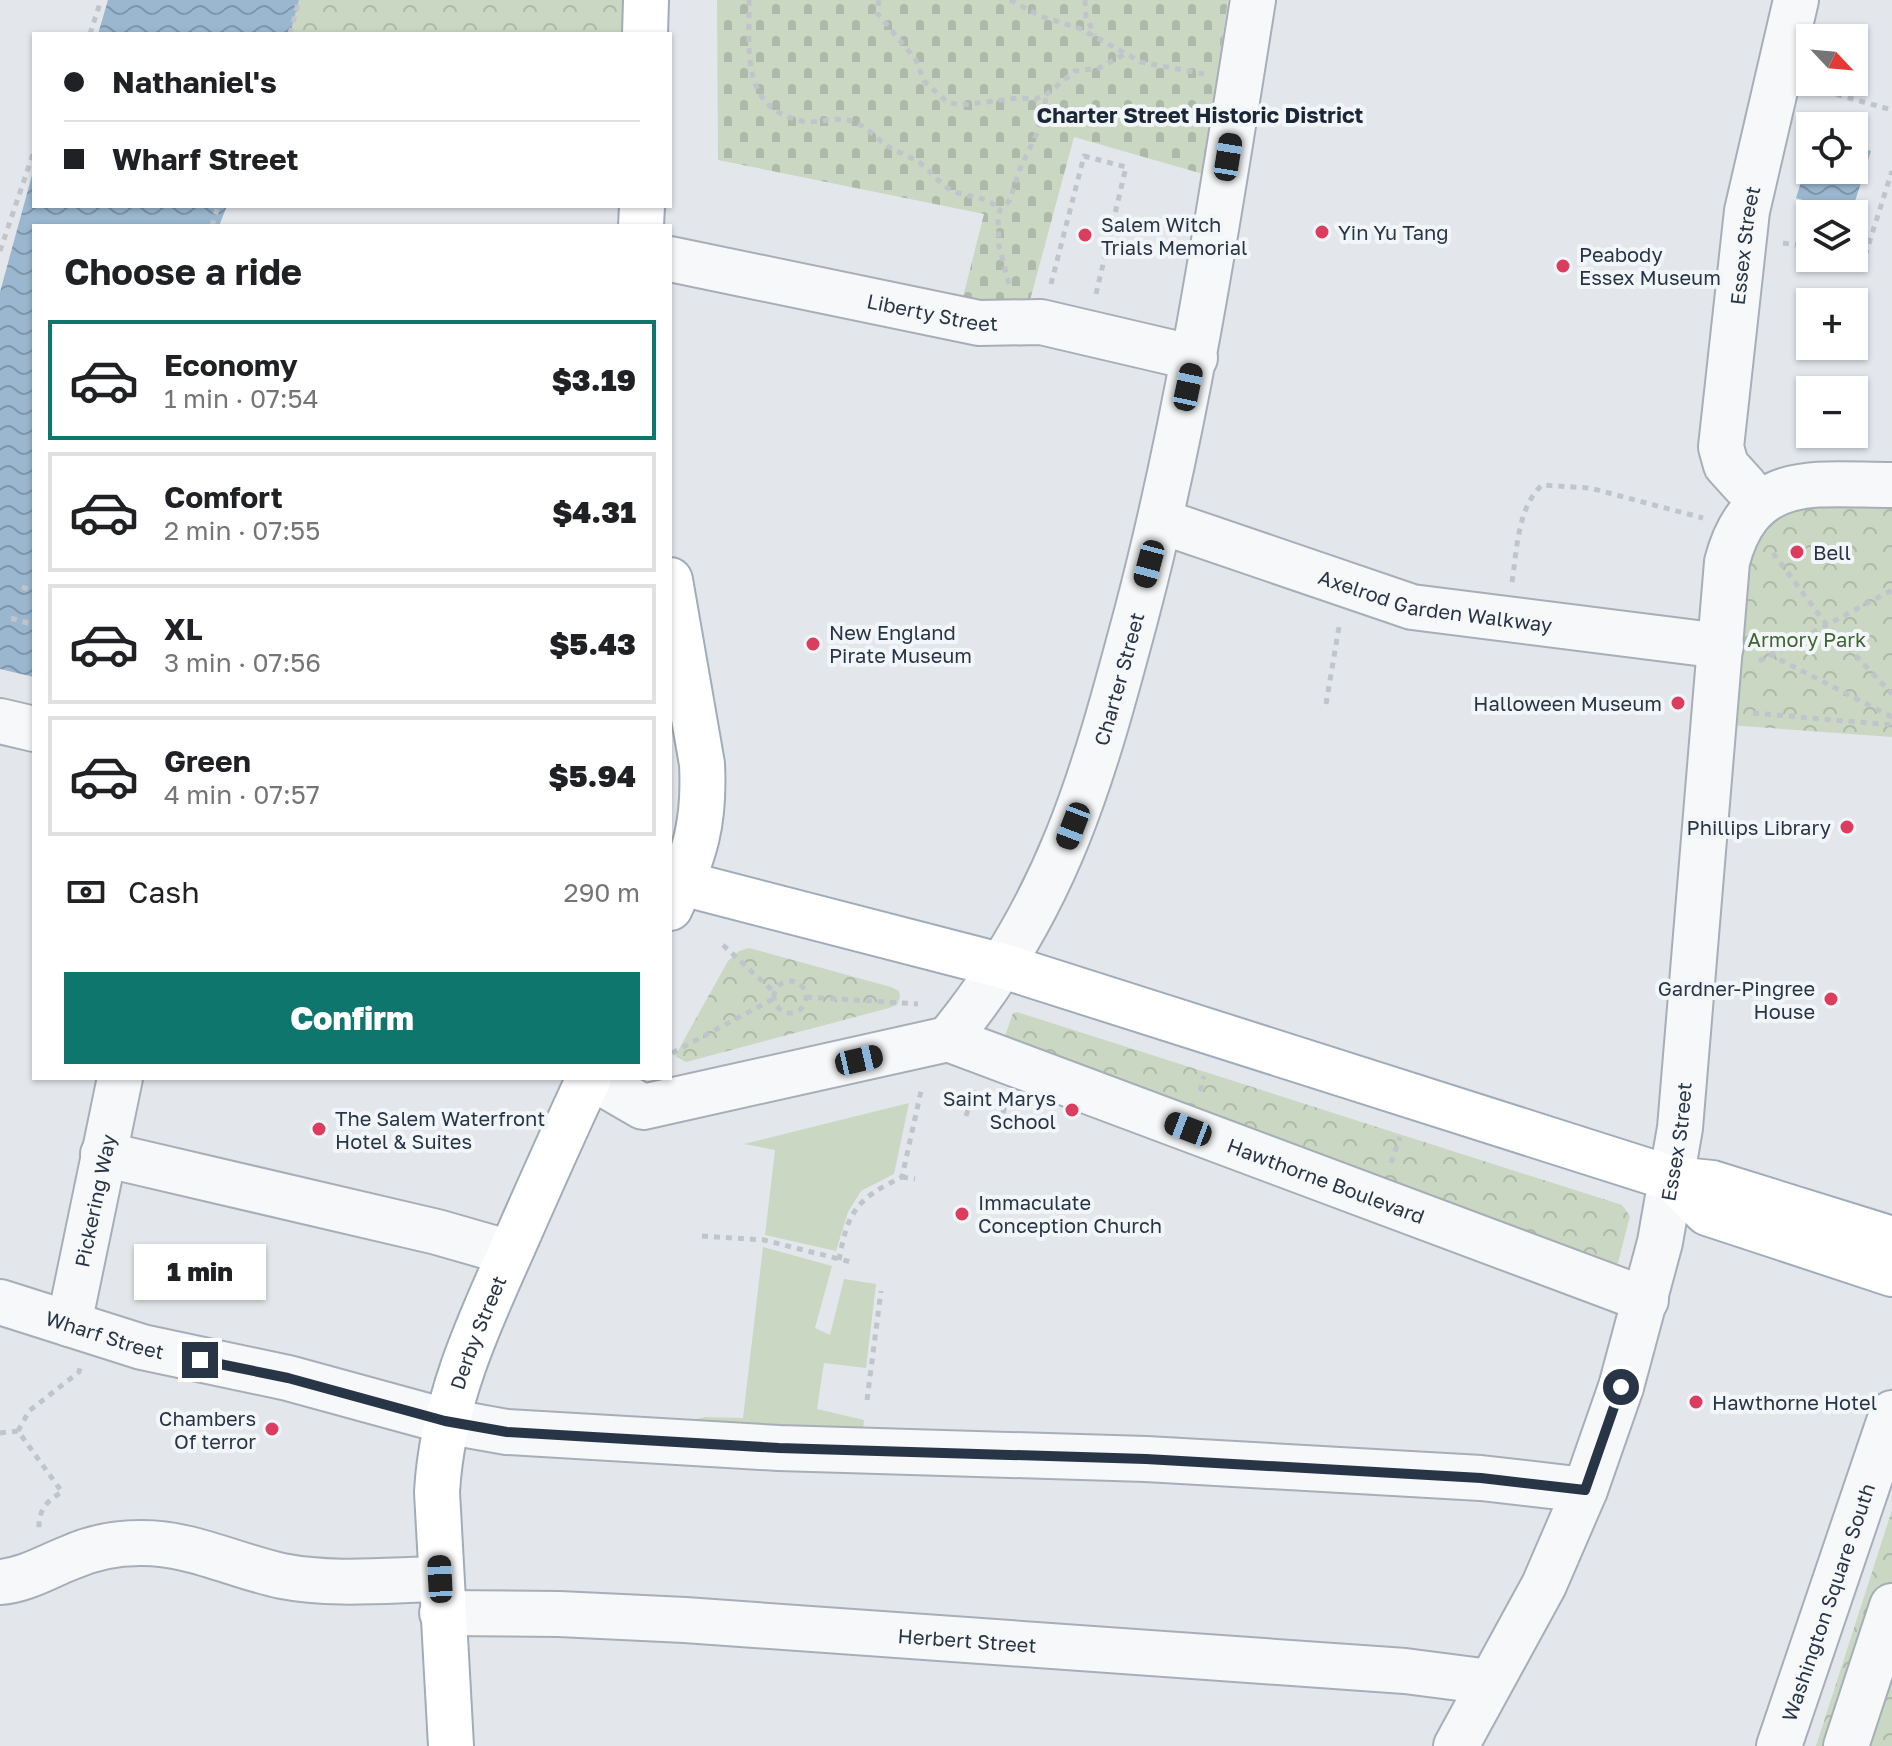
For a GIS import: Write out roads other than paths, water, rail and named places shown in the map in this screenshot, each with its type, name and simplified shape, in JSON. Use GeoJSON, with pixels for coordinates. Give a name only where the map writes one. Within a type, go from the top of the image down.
{"type":"FeatureCollection","features":[{"type":"Feature","properties":{"kind":"main road"},"geometry":{"type":"LineString","coordinates":[[645,32],[646,0]]}},
{"type":"Feature","properties":{"kind":"main road"},"geometry":{"type":"LineString","coordinates":[[672,592],[702,764],[703,792],[695,853],[674,890],[1003,966],[1673,1179],[1712,1183],[1892,1239]]}},
{"type":"Feature","properties":{"kind":"main road","name":"Derby Street"},"geometry":{"type":"LineString","coordinates":[[451,1746],[437,1492],[445,1421],[469,1349],[590,1080]]}},
{"type":"Feature","properties":{"kind":"main road"},"geometry":{"type":"LineString","coordinates":[[1673,1179],[1707,1213],[1892,1274]]}},
{"type":"Feature","properties":{"kind":"street","name":"Charter Street"},"geometry":{"type":"LineString","coordinates":[[936,1022],[1003,966],[1045,890],[1085,797],[1104,738],[1160,521],[1195,358],[1253,0]]}},
{"type":"Feature","properties":{"kind":"street","name":"Essex Street"},"geometry":{"type":"LineString","coordinates":[[1456,1746],[1544,1585],[1585,1490],[1621,1387],[1646,1300],[1673,1179],[1680,1128],[1727,562],[1753,517],[1726,465],[1721,447],[1747,211],[1796,0]]}},
{"type":"Feature","properties":{"kind":"street","name":"Liberty Street"},"geometry":{"type":"LineString","coordinates":[[672,259],[979,323],[1035,322],[1195,358]]}},
{"type":"Feature","properties":{"kind":"street"},"geometry":{"type":"LineString","coordinates":[[1753,517],[1778,492],[1805,485],[1892,485]]}},
{"type":"Feature","properties":{"kind":"street","name":"Axelrod Garden Walkway"},"geometry":{"type":"LineString","coordinates":[[1160,521],[1412,607],[1506,618],[1718,680]]}},
{"type":"Feature","properties":{"kind":"street"},"geometry":{"type":"LineString","coordinates":[[0,721],[32,729]]}},
{"type":"Feature","properties":{"kind":"street"},"geometry":{"type":"LineString","coordinates":[[595,1080],[643,1107],[936,1022]]}},
{"type":"Feature","properties":{"kind":"street","name":"Hawthorne Boulevard"},"geometry":{"type":"LineString","coordinates":[[936,1022],[1646,1300]]}},
{"type":"Feature","properties":{"kind":"street","name":"Pickering Way"},"geometry":{"type":"LineString","coordinates":[[76,1326],[103,1154],[120,1080]]}},
{"type":"Feature","properties":{"kind":"street"},"geometry":{"type":"LineString","coordinates":[[103,1154],[437,1232],[510,1253]]}},
{"type":"Feature","properties":{"kind":"street","name":"Wharf Street"},"geometry":{"type":"LineString","coordinates":[[0,1302],[142,1347],[288,1378],[445,1421],[507,1432],[779,1448],[1146,1459],[1481,1478],[1585,1490]]}},
{"type":"Feature","properties":{"kind":"street","name":"Washington Square South"},"geometry":{"type":"LineString","coordinates":[[1779,1746],[1892,1413]]}},
{"type":"Feature","properties":{"kind":"street"},"geometry":{"type":"LineString","coordinates":[[0,1582],[39,1572],[69,1557],[103,1546],[141,1543],[181,1547],[285,1576],[441,1596]]}},
{"type":"Feature","properties":{"kind":"street","name":"Herbert Street"},"geometry":{"type":"LineString","coordinates":[[441,1596],[559,1614],[685,1620],[1405,1671],[1490,1682]]}},
{"type":"Feature","properties":{"kind":"street"},"geometry":{"type":"LineString","coordinates":[[1846,1746],[1892,1606]]}},
{"type":"Feature","properties":{"kind":"water"},"geometry":{"type":"Polygon","coordinates":[[[108,0],[299,0],[291,32],[99,32],[108,0]]]}},
{"type":"Feature","properties":{"kind":"water"},"geometry":{"type":"Polygon","coordinates":[[[32,175],[32,208],[226,208],[220,224],[32,224],[32,677],[0,669],[0,292],[32,175]]]}},
{"type":"Feature","properties":{"kind":"water"},"geometry":{"type":"Polygon","coordinates":[[[1800,184],[1861,184],[1855,200],[1796,198],[1800,184]]]}},
{"type":"Feature","properties":{"kind":"place","name":"Yin Yu Tang"},"geometry":{"type":"Point","coordinates":[1322,232]}},
{"type":"Feature","properties":{"kind":"place","name":"Salem Witch Trials Memorial"},"geometry":{"type":"Point","coordinates":[1085,235]}},
{"type":"Feature","properties":{"kind":"place","name":"Peabody Essex Museum"},"geometry":{"type":"Point","coordinates":[1563,266]}},
{"type":"Feature","properties":{"kind":"place","name":"Bell"},"geometry":{"type":"Point","coordinates":[1797,552]}},
{"type":"Feature","properties":{"kind":"place","name":"New England Pirate Museum"},"geometry":{"type":"Point","coordinates":[813,644]}},
{"type":"Feature","properties":{"kind":"place","name":"Halloween Museum"},"geometry":{"type":"Point","coordinates":[1678,703]}},
{"type":"Feature","properties":{"kind":"place","name":"Phillips Library"},"geometry":{"type":"Point","coordinates":[1847,827]}},
{"type":"Feature","properties":{"kind":"place","name":"Gardner-Pingree House"},"geometry":{"type":"Point","coordinates":[1831,999]}},
{"type":"Feature","properties":{"kind":"place","name":"Saint Marys School"},"geometry":{"type":"Point","coordinates":[1072,1110]}},
{"type":"Feature","properties":{"kind":"place","name":"The Salem Waterfront Hotel & Suites"},"geometry":{"type":"Point","coordinates":[319,1129]}},
{"type":"Feature","properties":{"kind":"place","name":"Immaculate Conception Church"},"geometry":{"type":"Point","coordinates":[962,1214]}},
{"type":"Feature","properties":{"kind":"place","name":"Hawthorne Hotel"},"geometry":{"type":"Point","coordinates":[1696,1402]}},
{"type":"Feature","properties":{"kind":"place","name":"Chambers Of terror"},"geometry":{"type":"Point","coordinates":[272,1429]}},
{"type":"Feature","properties":{"kind":"district","name":"Charter Street Historic District"},"geometry":{"type":"Point","coordinates":[1200,114]}},
{"type":"Feature","properties":{"kind":"park label","name":"Armory Park"},"geometry":{"type":"Point","coordinates":[1807,639]}}]}
